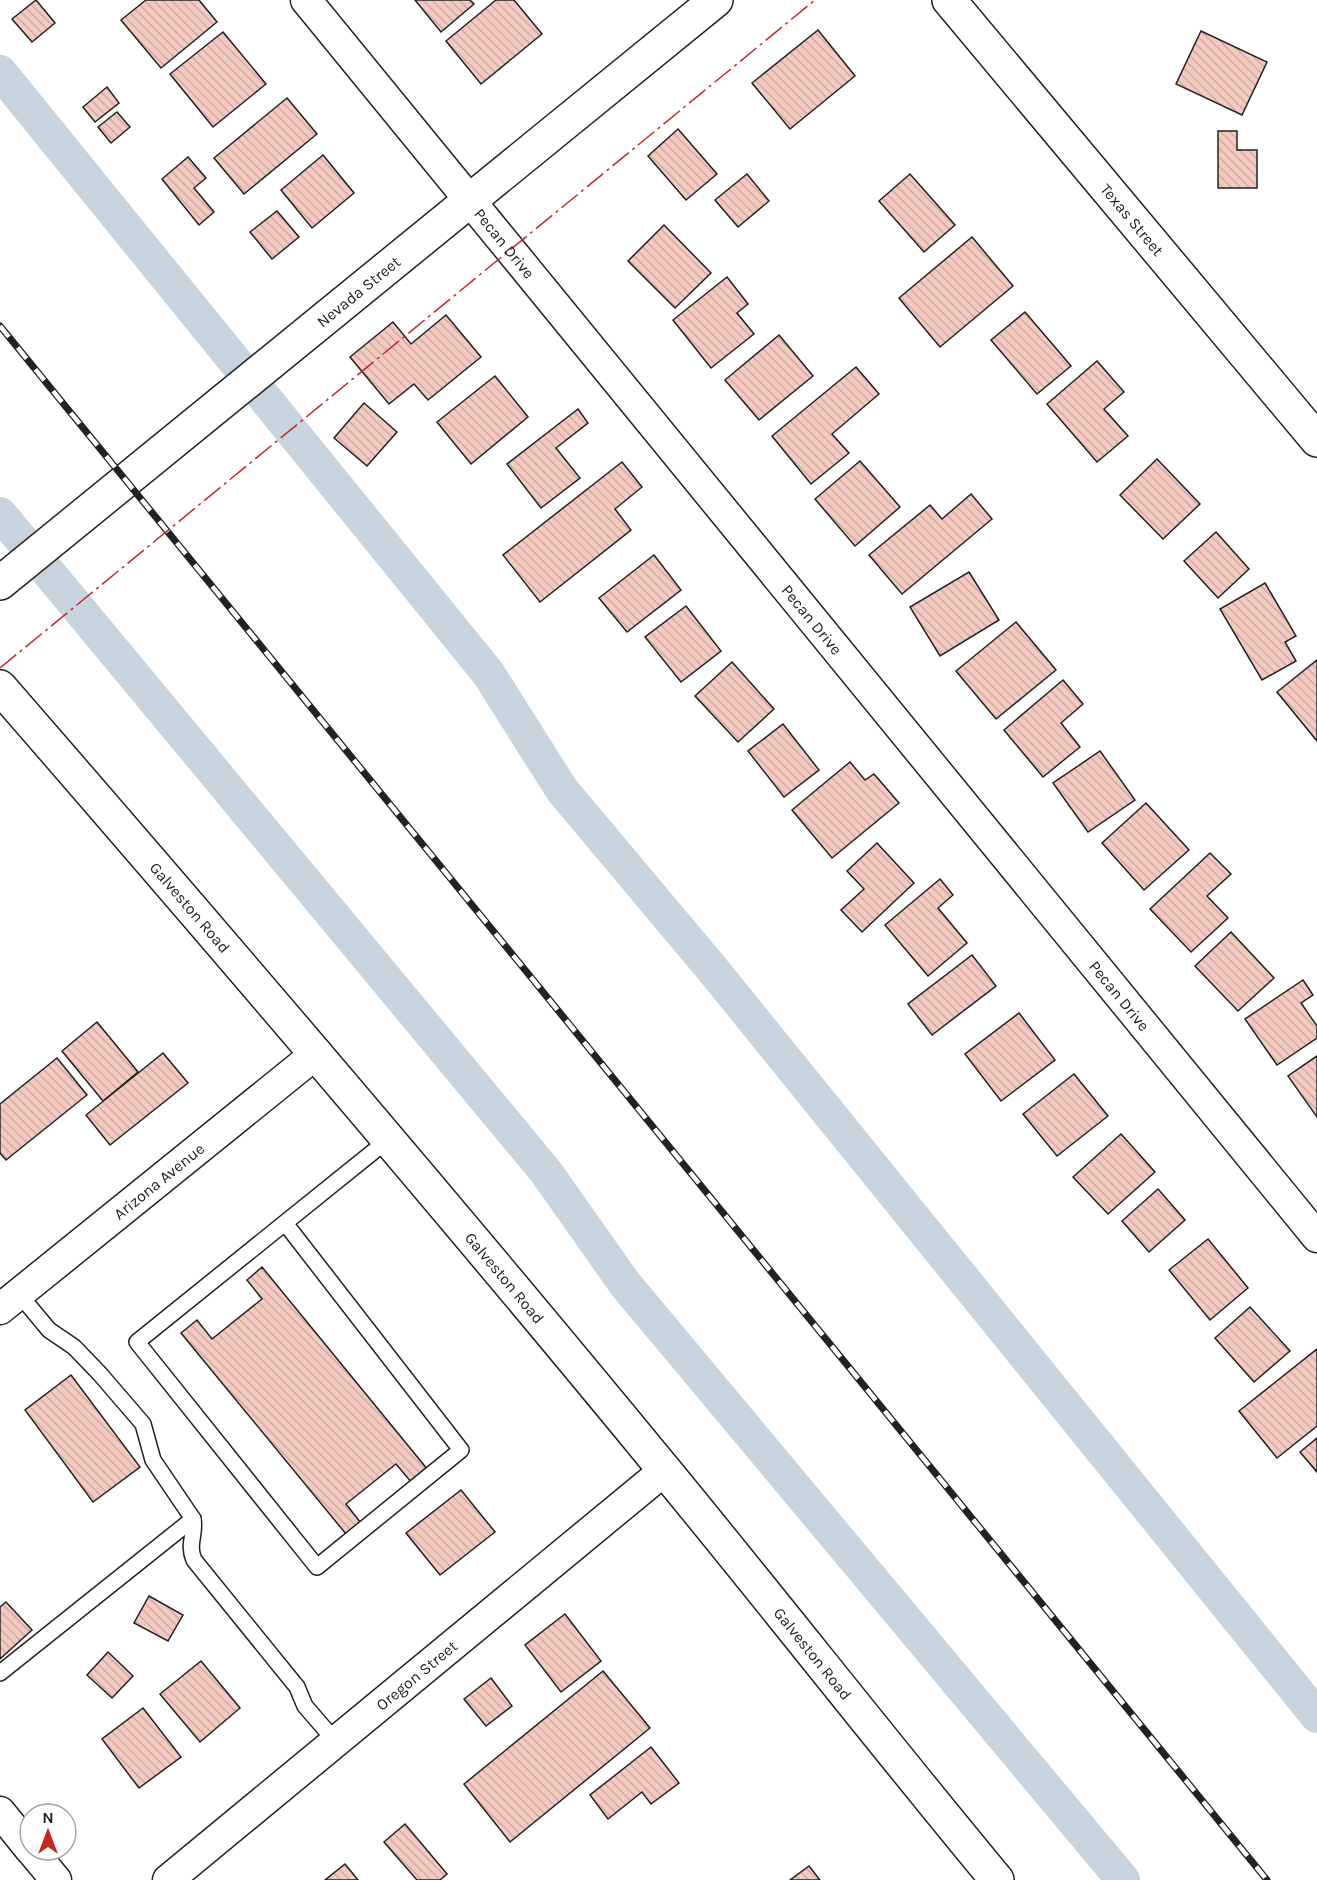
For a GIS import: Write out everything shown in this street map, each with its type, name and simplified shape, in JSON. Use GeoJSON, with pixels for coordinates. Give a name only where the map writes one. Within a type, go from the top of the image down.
{"type":"FeatureCollection","features":[{"type":"Feature","properties":{"kind":"main road","name":"Nevada Street"},"geometry":{"type":"LineString","coordinates":[[1,583],[274,358],[716,0]]}},
{"type":"Feature","properties":{"kind":"main road","name":"Texas Street"},"geometry":{"type":"LineString","coordinates":[[949,0],[1317,440]]}},
{"type":"Feature","properties":{"kind":"main road","name":"Galveston Road"},"geometry":{"type":"LineString","coordinates":[[0,687],[389,1139],[665,1470],[885,1746],[997,1880]]}},
{"type":"Feature","properties":{"kind":"street","name":"Pecan Drive"},"geometry":{"type":"LineString","coordinates":[[306,0],[1317,1237]]}},
{"type":"Feature","properties":{"kind":"street","name":"Arizona Avenue"},"geometry":{"type":"LineString","coordinates":[[10,1302],[317,1053]]}},
{"type":"Feature","properties":{"kind":"street","name":"Oregon Street"},"geometry":{"type":"LineString","coordinates":[[168,1880],[665,1470]]}},
{"type":"Feature","properties":{"kind":"street"},"geometry":{"type":"LineString","coordinates":[[0,1812],[18,1833]]}},
{"type":"Feature","properties":{"kind":"street"},"geometry":{"type":"LineString","coordinates":[[41,1862],[56,1880]]}},
{"type":"Feature","properties":{"kind":"lane"},"geometry":{"type":"LineString","coordinates":[[285,1223],[461,1450],[317,1567],[137,1342],[389,1139]]}},
{"type":"Feature","properties":{"kind":"lane"},"geometry":{"type":"LineString","coordinates":[[10,1302],[74,1347],[142,1424],[153,1460],[193,1519],[195,1528],[190,1551],[194,1560],[297,1687],[305,1706],[336,1742]]}},
{"type":"Feature","properties":{"kind":"lane"},"geometry":{"type":"LineString","coordinates":[[0,1673],[193,1519]]}},
{"type":"Feature","properties":{"kind":"building"},"geometry":{"type":"Polygon","coordinates":[[[36,0],[55,23],[32,42],[12,19],[36,0]]]}},
{"type":"Feature","properties":{"kind":"building"},"geometry":{"type":"Polygon","coordinates":[[[146,0],[199,0],[217,22],[161,68],[121,20],[146,0]]]}},
{"type":"Feature","properties":{"kind":"building"},"geometry":{"type":"Polygon","coordinates":[[[415,0],[470,0],[474,4],[441,32],[415,0]]]}},
{"type":"Feature","properties":{"kind":"building"},"geometry":{"type":"Polygon","coordinates":[[[496,0],[514,0],[542,34],[481,84],[446,41],[496,0]]]}},
{"type":"Feature","properties":{"kind":"building"},"geometry":{"type":"Polygon","coordinates":[[[818,30],[855,76],[790,129],[752,83],[818,30]]]}},
{"type":"Feature","properties":{"kind":"building"},"geometry":{"type":"Polygon","coordinates":[[[1201,31],[1267,62],[1242,115],[1176,84],[1201,31]]]}},
{"type":"Feature","properties":{"kind":"building"},"geometry":{"type":"Polygon","coordinates":[[[223,32],[266,84],[213,127],[170,74],[223,32]]]}},
{"type":"Feature","properties":{"kind":"building"},"geometry":{"type":"Polygon","coordinates":[[[107,87],[119,103],[95,122],[83,107],[107,87]]]}},
{"type":"Feature","properties":{"kind":"building"},"geometry":{"type":"Polygon","coordinates":[[[287,98],[317,134],[244,194],[214,158],[287,98]]]}},
{"type":"Feature","properties":{"kind":"building"},"geometry":{"type":"Polygon","coordinates":[[[117,112],[130,127],[111,143],[98,127],[117,112]]]}},
{"type":"Feature","properties":{"kind":"building"},"geometry":{"type":"Polygon","coordinates":[[[678,129],[717,174],[686,200],[648,156],[678,129]]]}},
{"type":"Feature","properties":{"kind":"building"},"geometry":{"type":"Polygon","coordinates":[[[1218,131],[1237,131],[1237,150],[1257,150],[1257,188],[1218,188],[1218,131]]]}},
{"type":"Feature","properties":{"kind":"building"},"geometry":{"type":"Polygon","coordinates":[[[323,155],[354,193],[312,228],[281,190],[323,155]]]}},
{"type":"Feature","properties":{"kind":"building"},"geometry":{"type":"Polygon","coordinates":[[[188,157],[206,178],[194,188],[214,212],[199,225],[162,179],[188,157]]]}},
{"type":"Feature","properties":{"kind":"building"},"geometry":{"type":"Polygon","coordinates":[[[747,174],[769,201],[738,227],[715,200],[747,174]]]}},
{"type":"Feature","properties":{"kind":"building"},"geometry":{"type":"Polygon","coordinates":[[[910,174],[955,225],[924,252],[879,201],[910,174]]]}},
{"type":"Feature","properties":{"kind":"building"},"geometry":{"type":"Polygon","coordinates":[[[277,211],[299,237],[272,259],[250,232],[277,211]]]}},
{"type":"Feature","properties":{"kind":"building"},"geometry":{"type":"Polygon","coordinates":[[[664,225],[711,273],[675,308],[628,261],[664,225]]]}},
{"type":"Feature","properties":{"kind":"building"},"geometry":{"type":"Polygon","coordinates":[[[972,237],[1013,286],[940,347],[899,298],[972,237]]]}},
{"type":"Feature","properties":{"kind":"building"},"geometry":{"type":"Polygon","coordinates":[[[727,277],[748,304],[737,313],[754,334],[711,368],[673,320],[727,277]]]}},
{"type":"Feature","properties":{"kind":"building"},"geometry":{"type":"Polygon","coordinates":[[[1025,312],[1071,366],[1037,394],[991,340],[1025,312]]]}},
{"type":"Feature","properties":{"kind":"building"},"geometry":{"type":"Polygon","coordinates":[[[446,315],[481,357],[428,400],[414,384],[389,404],[350,357],[393,322],[411,344],[446,315]]]}},
{"type":"Feature","properties":{"kind":"building"},"geometry":{"type":"Polygon","coordinates":[[[779,335],[813,376],[759,420],[725,380],[779,335]]]}},
{"type":"Feature","properties":{"kind":"building"},"geometry":{"type":"Polygon","coordinates":[[[1097,361],[1124,392],[1104,409],[1128,436],[1097,462],[1047,404],[1097,361]]]}},
{"type":"Feature","properties":{"kind":"building"},"geometry":{"type":"Polygon","coordinates":[[[856,367],[879,394],[832,434],[849,453],[811,484],[772,436],[856,367]]]}},
{"type":"Feature","properties":{"kind":"building"},"geometry":{"type":"Polygon","coordinates":[[[495,376],[528,417],[471,464],[437,422],[495,376]]]}},
{"type":"Feature","properties":{"kind":"building"},"geometry":{"type":"Polygon","coordinates":[[[364,403],[397,432],[367,466],[334,438],[364,403]]]}},
{"type":"Feature","properties":{"kind":"building"},"geometry":{"type":"Polygon","coordinates":[[[578,409],[588,423],[556,448],[580,478],[541,508],[507,464],[578,409]]]}},
{"type":"Feature","properties":{"kind":"building"},"geometry":{"type":"Polygon","coordinates":[[[1157,459],[1200,504],[1163,539],[1120,495],[1157,459]]]}},
{"type":"Feature","properties":{"kind":"building"},"geometry":{"type":"Polygon","coordinates":[[[860,461],[900,507],[855,546],[815,499],[860,461]]]}},
{"type":"Feature","properties":{"kind":"building"},"geometry":{"type":"Polygon","coordinates":[[[622,462],[642,487],[615,509],[631,530],[540,602],[503,555],[622,462]]]}},
{"type":"Feature","properties":{"kind":"building"},"geometry":{"type":"Polygon","coordinates":[[[971,494],[992,519],[902,594],[869,555],[930,505],[942,519],[971,494]]]}},
{"type":"Feature","properties":{"kind":"building"},"geometry":{"type":"Polygon","coordinates":[[[1216,532],[1249,569],[1218,598],[1184,561],[1216,532]]]}},
{"type":"Feature","properties":{"kind":"building"},"geometry":{"type":"Polygon","coordinates":[[[654,555],[681,590],[627,632],[599,598],[654,555]]]}},
{"type":"Feature","properties":{"kind":"building"},"geometry":{"type":"Polygon","coordinates":[[[969,572],[999,620],[940,656],[910,607],[969,572]]]}},
{"type":"Feature","properties":{"kind":"building"},"geometry":{"type":"Polygon","coordinates":[[[1265,583],[1296,636],[1285,642],[1296,661],[1262,680],[1220,609],[1265,583]]]}},
{"type":"Feature","properties":{"kind":"building"},"geometry":{"type":"Polygon","coordinates":[[[686,606],[721,651],[681,682],[645,637],[686,606]]]}},
{"type":"Feature","properties":{"kind":"building"},"geometry":{"type":"Polygon","coordinates":[[[1016,622],[1056,670],[996,719],[956,671],[1016,622]]]}},
{"type":"Feature","properties":{"kind":"building"},"geometry":{"type":"Polygon","coordinates":[[[1317,660],[1317,741],[1277,692],[1317,660]]]}},
{"type":"Feature","properties":{"kind":"building"},"geometry":{"type":"Polygon","coordinates":[[[732,662],[774,709],[738,742],[695,696],[732,662]]]}},
{"type":"Feature","properties":{"kind":"building"},"geometry":{"type":"Polygon","coordinates":[[[1063,680],[1083,704],[1061,723],[1080,747],[1043,777],[1004,730],[1063,680]]]}},
{"type":"Feature","properties":{"kind":"building"},"geometry":{"type":"Polygon","coordinates":[[[783,724],[819,770],[784,797],[748,751],[783,724]]]}},
{"type":"Feature","properties":{"kind":"building"},"geometry":{"type":"Polygon","coordinates":[[[1100,751],[1135,800],[1088,832],[1053,783],[1100,751]]]}},
{"type":"Feature","properties":{"kind":"building"},"geometry":{"type":"Polygon","coordinates":[[[850,762],[865,780],[874,774],[899,803],[832,858],[792,810],[850,762]]]}},
{"type":"Feature","properties":{"kind":"building"},"geometry":{"type":"Polygon","coordinates":[[[1146,803],[1189,850],[1144,890],[1102,843],[1146,803]]]}},
{"type":"Feature","properties":{"kind":"building"},"geometry":{"type":"Polygon","coordinates":[[[877,843],[914,883],[862,932],[841,910],[864,889],[847,871],[877,843]]]}},
{"type":"Feature","properties":{"kind":"building"},"geometry":{"type":"Polygon","coordinates":[[[1210,853],[1231,874],[1207,896],[1228,918],[1191,952],[1150,909],[1210,853]]]}},
{"type":"Feature","properties":{"kind":"building"},"geometry":{"type":"Polygon","coordinates":[[[940,879],[953,895],[938,908],[967,943],[928,976],[885,925],[940,879]]]}},
{"type":"Feature","properties":{"kind":"building"},"geometry":{"type":"Polygon","coordinates":[[[1231,932],[1274,978],[1238,1011],[1195,966],[1231,932]]]}},
{"type":"Feature","properties":{"kind":"building"},"geometry":{"type":"Polygon","coordinates":[[[972,955],[996,986],[932,1035],[908,1004],[972,955]]]}},
{"type":"Feature","properties":{"kind":"building"},"geometry":{"type":"Polygon","coordinates":[[[1303,980],[1313,995],[1301,1003],[1317,1026],[1317,1038],[1277,1065],[1245,1019],[1303,980]]]}},
{"type":"Feature","properties":{"kind":"building"},"geometry":{"type":"Polygon","coordinates":[[[1019,1013],[1055,1060],[1001,1101],[965,1054],[1019,1013]]]}},
{"type":"Feature","properties":{"kind":"building"},"geometry":{"type":"Polygon","coordinates":[[[97,1022],[138,1072],[103,1101],[62,1051],[97,1022]]]}},
{"type":"Feature","properties":{"kind":"building"},"geometry":{"type":"Polygon","coordinates":[[[163,1053],[188,1083],[110,1145],[86,1115],[163,1053]]]}},
{"type":"Feature","properties":{"kind":"building"},"geometry":{"type":"Polygon","coordinates":[[[1317,1056],[1317,1117],[1288,1076],[1317,1056]]]}},
{"type":"Feature","properties":{"kind":"building"},"geometry":{"type":"Polygon","coordinates":[[[57,1058],[87,1095],[6,1160],[0,1153],[0,1104],[57,1058]]]}},
{"type":"Feature","properties":{"kind":"building"},"geometry":{"type":"Polygon","coordinates":[[[1074,1074],[1108,1116],[1057,1156],[1023,1114],[1074,1074]]]}},
{"type":"Feature","properties":{"kind":"building"},"geometry":{"type":"Polygon","coordinates":[[[1121,1134],[1155,1172],[1108,1214],[1073,1177],[1121,1134]]]}},
{"type":"Feature","properties":{"kind":"building"},"geometry":{"type":"Polygon","coordinates":[[[1158,1189],[1185,1220],[1149,1252],[1122,1221],[1158,1189]]]}},
{"type":"Feature","properties":{"kind":"building"},"geometry":{"type":"Polygon","coordinates":[[[1208,1239],[1248,1288],[1210,1320],[1169,1270],[1208,1239]]]}},
{"type":"Feature","properties":{"kind":"building"},"geometry":{"type":"Polygon","coordinates":[[[262,1267],[428,1470],[412,1483],[396,1464],[346,1504],[361,1523],[346,1534],[181,1333],[197,1320],[212,1339],[262,1299],[247,1280],[262,1267]]]}},
{"type":"Feature","properties":{"kind":"building"},"geometry":{"type":"Polygon","coordinates":[[[1250,1307],[1290,1351],[1254,1382],[1215,1338],[1250,1307]]]}},
{"type":"Feature","properties":{"kind":"building"},"geometry":{"type":"Polygon","coordinates":[[[1317,1349],[1317,1426],[1277,1458],[1239,1411],[1317,1349]]]}},
{"type":"Feature","properties":{"kind":"building"},"geometry":{"type":"Polygon","coordinates":[[[71,1375],[140,1467],[93,1502],[25,1410],[71,1375]]]}},
{"type":"Feature","properties":{"kind":"building"},"geometry":{"type":"Polygon","coordinates":[[[1317,1438],[1317,1472],[1300,1452],[1317,1438]]]}},
{"type":"Feature","properties":{"kind":"building"},"geometry":{"type":"Polygon","coordinates":[[[461,1490],[495,1532],[440,1575],[406,1533],[461,1490]]]}},
{"type":"Feature","properties":{"kind":"building"},"geometry":{"type":"Polygon","coordinates":[[[149,1596],[183,1615],[168,1641],[134,1623],[149,1596]]]}},
{"type":"Feature","properties":{"kind":"building"},"geometry":{"type":"Polygon","coordinates":[[[6,1602],[32,1630],[0,1659],[0,1607],[6,1602]]]}},
{"type":"Feature","properties":{"kind":"building"},"geometry":{"type":"Polygon","coordinates":[[[565,1614],[601,1661],[561,1692],[525,1645],[565,1614]]]}},
{"type":"Feature","properties":{"kind":"building"},"geometry":{"type":"Polygon","coordinates":[[[108,1652],[133,1676],[112,1698],[87,1675],[108,1652]]]}},
{"type":"Feature","properties":{"kind":"building"},"geometry":{"type":"Polygon","coordinates":[[[201,1661],[240,1708],[200,1742],[160,1694],[201,1661]]]}},
{"type":"Feature","properties":{"kind":"building"},"geometry":{"type":"Polygon","coordinates":[[[603,1671],[650,1728],[510,1842],[464,1784],[603,1671]]]}},
{"type":"Feature","properties":{"kind":"building"},"geometry":{"type":"Polygon","coordinates":[[[491,1678],[512,1706],[486,1726],[464,1699],[491,1678]]]}},
{"type":"Feature","properties":{"kind":"building"},"geometry":{"type":"Polygon","coordinates":[[[143,1708],[181,1757],[139,1788],[102,1739],[143,1708]]]}},
{"type":"Feature","properties":{"kind":"building"},"geometry":{"type":"Polygon","coordinates":[[[651,1747],[679,1783],[651,1804],[642,1792],[608,1819],[590,1795],[651,1747]]]}},
{"type":"Feature","properties":{"kind":"building"},"geometry":{"type":"Polygon","coordinates":[[[405,1824],[447,1874],[440,1880],[417,1880],[384,1842],[405,1824]]]}},
{"type":"Feature","properties":{"kind":"building"},"geometry":{"type":"Polygon","coordinates":[[[345,1864],[358,1880],[325,1880],[345,1864]]]}},
{"type":"Feature","properties":{"kind":"building"},"geometry":{"type":"Polygon","coordinates":[[[809,1866],[820,1880],[790,1880],[809,1866]]]}},
{"type":"Feature","properties":{"kind":"waterway"},"geometry":{"type":"LineString","coordinates":[[0,72],[488,673],[562,790],[713,970],[1317,1716]]}},
{"type":"Feature","properties":{"kind":"waterway"},"geometry":{"type":"LineString","coordinates":[[0,514],[546,1172],[625,1284],[1123,1880]]}},
{"type":"Feature","properties":{"kind":"railway"},"geometry":{"type":"LineString","coordinates":[[0,326],[1267,1880]]}},
{"type":"Feature","properties":{"kind":"power"},"geometry":{"type":"LineString","coordinates":[[0,668],[815,0]]}}]}
